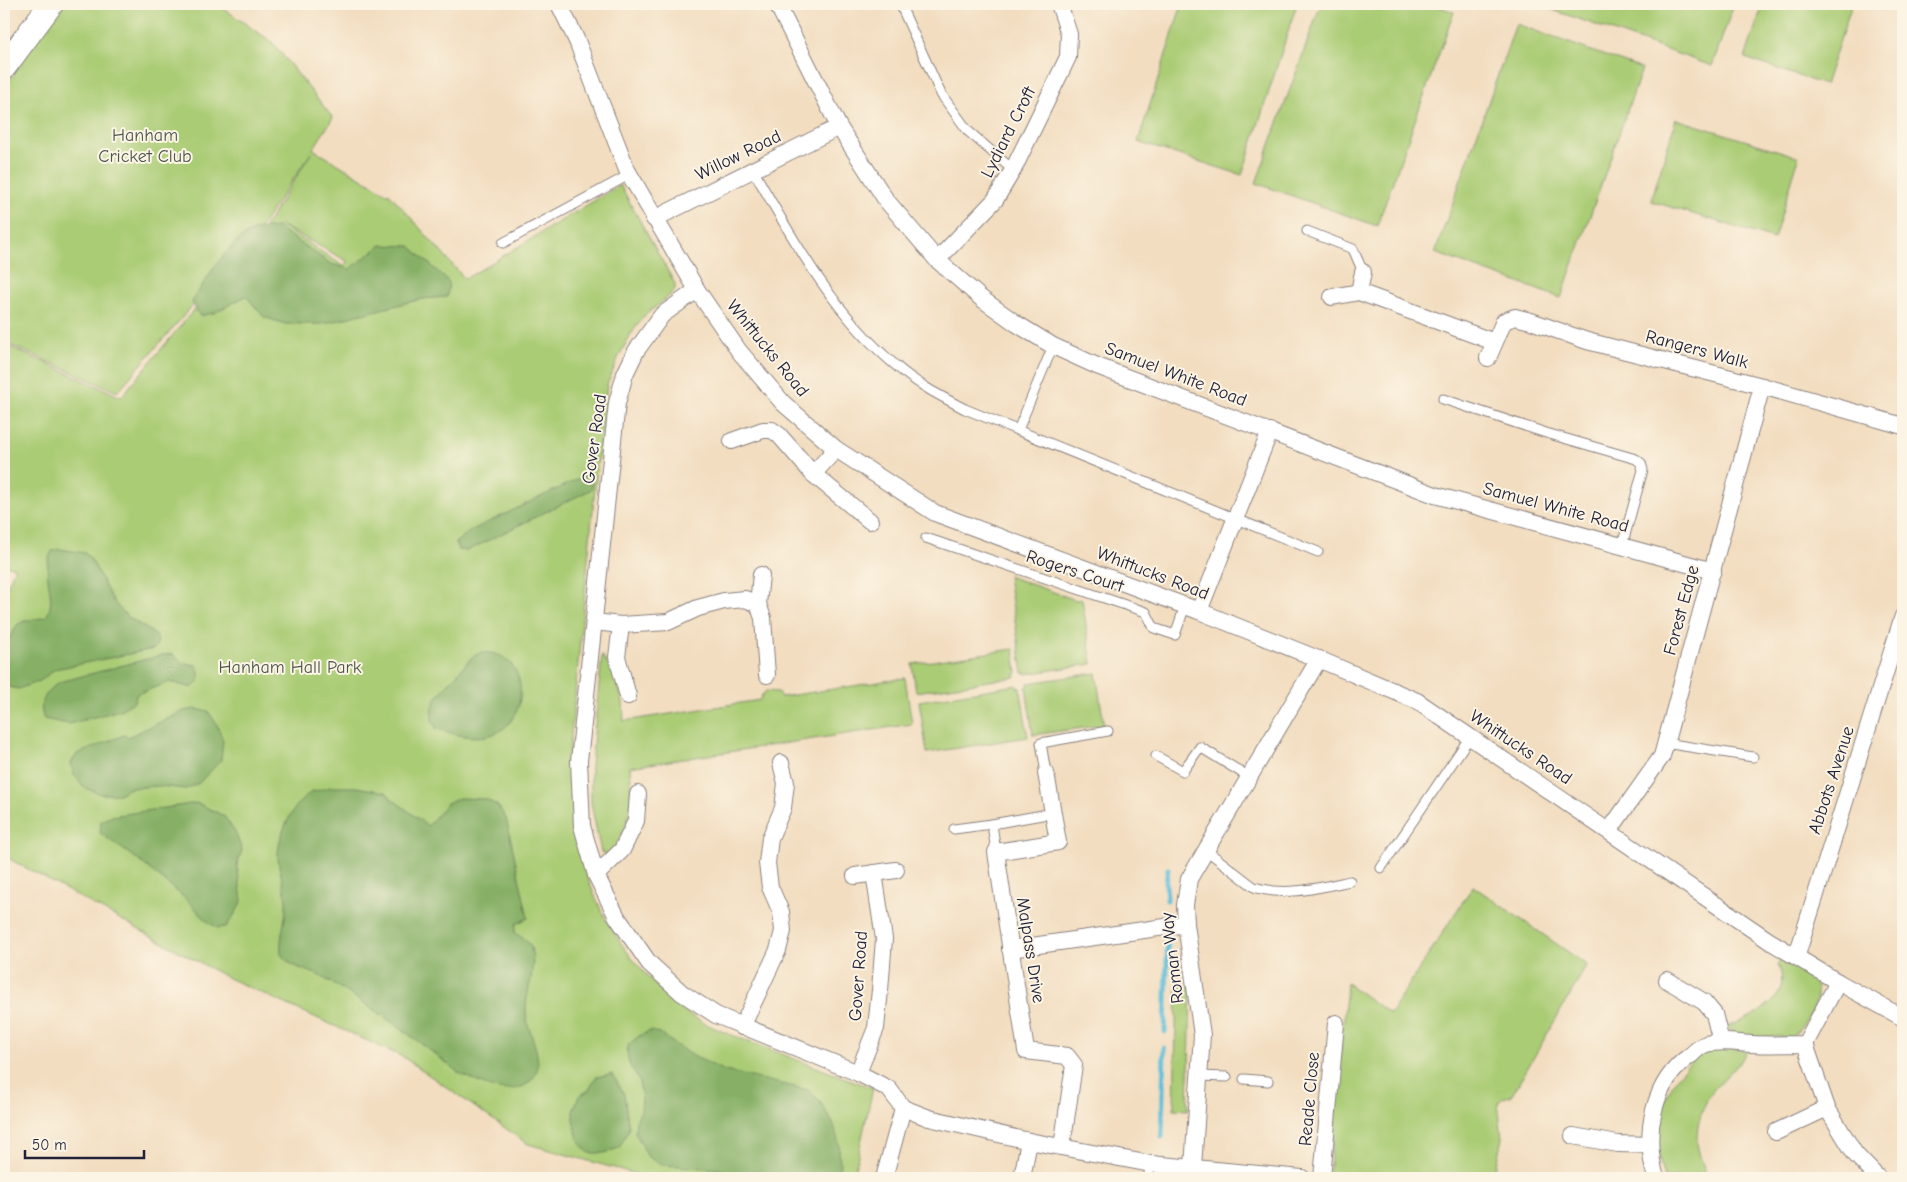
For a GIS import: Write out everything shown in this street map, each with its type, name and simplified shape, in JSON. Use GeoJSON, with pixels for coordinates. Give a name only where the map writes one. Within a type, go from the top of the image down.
{"type":"FeatureCollection","features":[{"type":"Feature","properties":{"kind":"street"},"geometry":{"type":"LineString","coordinates":[[4,66],[50,4]]}},
{"type":"Feature","properties":{"kind":"street","name":"Whittucks Road"},"geometry":{"type":"LineString","coordinates":[[559,4],[577,42],[629,175],[697,290],[739,351],[783,403],[836,449],[935,513],[1192,609],[1319,659],[1416,701],[1768,940],[1797,955],[1838,982],[1903,1018]]}},
{"type":"Feature","properties":{"kind":"street","name":"Samuel White Road"},"geometry":{"type":"LineString","coordinates":[[777,4],[839,126],[886,200],[937,260],[982,300],[1053,346],[1097,366],[1270,430],[1435,495],[1713,571]]}},
{"type":"Feature","properties":{"kind":"street","name":"Lydiard Croft"},"geometry":{"type":"LineString","coordinates":[[937,260],[995,200],[1013,170],[1068,57],[1069,34],[1059,4]]}},
{"type":"Feature","properties":{"kind":"street","name":"Willow Road"},"geometry":{"type":"LineString","coordinates":[[654,219],[839,126]]}},
{"type":"Feature","properties":{"kind":"street"},"geometry":{"type":"LineString","coordinates":[[1359,292],[1363,272]]}},
{"type":"Feature","properties":{"kind":"street","name":"Gover Road"},"geometry":{"type":"LineString","coordinates":[[697,290],[662,315],[636,351],[625,374],[617,403],[579,761],[582,826],[596,875],[617,917],[649,963],[682,993],[709,1011],[742,1027],[858,1073],[876,1028],[880,990],[884,940],[874,874]]}},
{"type":"Feature","properties":{"kind":"street"},"geometry":{"type":"LineString","coordinates":[[1332,297],[1359,292],[1494,342]]}},
{"type":"Feature","properties":{"kind":"street","name":"Rangers Walk"},"geometry":{"type":"LineString","coordinates":[[1488,358],[1504,321],[1515,317],[1587,341],[1762,386],[1903,426]]}},
{"type":"Feature","properties":{"kind":"street","name":"Forest Edge"},"geometry":{"type":"LineString","coordinates":[[1609,831],[1662,756],[1762,386]]}},
{"type":"Feature","properties":{"kind":"street"},"geometry":{"type":"LineString","coordinates":[[732,441],[763,430],[772,430],[779,435],[813,474],[870,521]]}},
{"type":"Feature","properties":{"kind":"street"},"geometry":{"type":"LineString","coordinates":[[1192,609],[1235,517],[1270,430]]}},
{"type":"Feature","properties":{"kind":"street"},"geometry":{"type":"LineString","coordinates":[[813,474],[836,449]]}},
{"type":"Feature","properties":{"kind":"street"},"geometry":{"type":"LineString","coordinates":[[760,575],[758,604],[763,618],[767,675]]}},
{"type":"Feature","properties":{"kind":"street"},"geometry":{"type":"LineString","coordinates":[[594,622],[621,625],[668,622],[698,608],[724,601],[744,599],[758,604]]}},
{"type":"Feature","properties":{"kind":"street","name":"Abbots Avenue"},"geometry":{"type":"LineString","coordinates":[[1797,955],[1903,616]]}},
{"type":"Feature","properties":{"kind":"street"},"geometry":{"type":"LineString","coordinates":[[621,625],[618,657],[628,696]]}},
{"type":"Feature","properties":{"kind":"street","name":"Roman Way"},"geometry":{"type":"LineString","coordinates":[[1193,1167],[1202,1035],[1186,924],[1185,905],[1189,878],[1319,659]]}},
{"type":"Feature","properties":{"kind":"street"},"geometry":{"type":"LineString","coordinates":[[742,1027],[778,950],[783,931],[781,912],[770,887],[767,863],[770,838],[783,808],[786,784],[781,763]]}},
{"type":"Feature","properties":{"kind":"street"},"geometry":{"type":"LineString","coordinates":[[996,852],[1058,842],[1046,773]]}},
{"type":"Feature","properties":{"kind":"street"},"geometry":{"type":"LineString","coordinates":[[596,875],[622,850],[636,821],[638,794]]}},
{"type":"Feature","properties":{"kind":"street","name":"Malpass Drive"},"geometry":{"type":"LineString","coordinates":[[996,852],[1026,1051],[1067,1056],[1074,1065],[1062,1147]]}},
{"type":"Feature","properties":{"kind":"street"},"geometry":{"type":"LineString","coordinates":[[855,876],[896,870]]}},
{"type":"Feature","properties":{"kind":"street"},"geometry":{"type":"LineString","coordinates":[[1010,949],[1186,924]]}},
{"type":"Feature","properties":{"kind":"street"},"geometry":{"type":"LineString","coordinates":[[1666,980],[1704,1002],[1714,1014],[1721,1042]]}},
{"type":"Feature","properties":{"kind":"street"},"geometry":{"type":"LineString","coordinates":[[1838,982],[1805,1044],[1827,1108],[1856,1154],[1878,1178]]}},
{"type":"Feature","properties":{"kind":"street","name":"Reade Close"},"geometry":{"type":"LineString","coordinates":[[1322,1178],[1336,1023]]}},
{"type":"Feature","properties":{"kind":"street"},"geometry":{"type":"LineString","coordinates":[[1656,1178],[1650,1145],[1653,1114],[1661,1087],[1684,1059],[1705,1044],[1721,1042],[1805,1044]]}},
{"type":"Feature","properties":{"kind":"street"},"geometry":{"type":"LineString","coordinates":[[858,1073],[889,1089],[903,1108],[928,1118],[1062,1147],[1150,1171],[1193,1167],[1302,1178]]}},
{"type":"Feature","properties":{"kind":"street"},"geometry":{"type":"LineString","coordinates":[[884,1178],[903,1108]]}},
{"type":"Feature","properties":{"kind":"street"},"geometry":{"type":"LineString","coordinates":[[1776,1132],[1827,1108]]}},
{"type":"Feature","properties":{"kind":"street"},"geometry":{"type":"LineString","coordinates":[[1573,1136],[1618,1144],[1650,1145]]}},
{"type":"Feature","properties":{"kind":"street"},"geometry":{"type":"LineString","coordinates":[[1022,1178],[1029,1141]]}},
{"type":"Feature","properties":{"kind":"lane"},"geometry":{"type":"LineString","coordinates":[[900,4],[940,94],[968,131],[1013,170]]}},
{"type":"Feature","properties":{"kind":"lane"},"geometry":{"type":"LineString","coordinates":[[753,170],[804,257],[840,307],[867,339],[895,365],[933,393],[965,409],[1318,552]]}},
{"type":"Feature","properties":{"kind":"lane"},"geometry":{"type":"LineString","coordinates":[[503,243],[629,175]]}},
{"type":"Feature","properties":{"kind":"lane"},"geometry":{"type":"LineString","coordinates":[[1307,231],[1353,249],[1363,272]]}},
{"type":"Feature","properties":{"kind":"lane"},"geometry":{"type":"LineString","coordinates":[[1018,430],[1053,346]]}},
{"type":"Feature","properties":{"kind":"lane"},"geometry":{"type":"LineString","coordinates":[[1443,399],[1636,459],[1641,463],[1643,470],[1622,546]]}},
{"type":"Feature","properties":{"kind":"lane","name":"Rogers Court"},"geometry":{"type":"LineString","coordinates":[[926,538],[1146,612],[1154,628],[1175,636],[1192,609]]}},
{"type":"Feature","properties":{"kind":"lane"},"geometry":{"type":"LineString","coordinates":[[1046,773],[1041,743],[1108,731]]}},
{"type":"Feature","properties":{"kind":"lane"},"geometry":{"type":"LineString","coordinates":[[1381,868],[1470,737]]}},
{"type":"Feature","properties":{"kind":"lane"},"geometry":{"type":"LineString","coordinates":[[1665,743],[1753,757]]}},
{"type":"Feature","properties":{"kind":"lane"},"geometry":{"type":"LineString","coordinates":[[1156,756],[1183,771],[1200,747],[1249,776]]}},
{"type":"Feature","properties":{"kind":"lane"},"geometry":{"type":"LineString","coordinates":[[954,830],[1053,813]]}},
{"type":"Feature","properties":{"kind":"lane"},"geometry":{"type":"LineString","coordinates":[[992,824],[996,852]]}},
{"type":"Feature","properties":{"kind":"lane"},"geometry":{"type":"LineString","coordinates":[[1206,850],[1254,887],[1260,889],[1300,891],[1350,881]]}},
{"type":"Feature","properties":{"kind":"lane"},"geometry":{"type":"LineString","coordinates":[[1199,1076],[1227,1077]]}},
{"type":"Feature","properties":{"kind":"lane"},"geometry":{"type":"LineString","coordinates":[[1244,1079],[1268,1081]]}},
{"type":"Feature","properties":{"kind":"green space","name":"Hanham Hall Park"},"geometry":{"type":"Polygon","coordinates":[[[59,4],[217,4],[272,42],[333,118],[313,149],[389,193],[465,279],[620,185],[675,284],[675,289],[644,316],[631,334],[607,385],[597,467],[570,746],[570,778],[577,838],[584,866],[607,920],[623,946],[643,971],[677,1005],[708,1025],[873,1088],[853,1178],[650,1178],[528,1144],[403,1057],[226,977],[4,856],[4,594],[15,568],[4,564],[4,344],[121,397],[270,219],[311,153],[258,231],[117,392],[4,342],[4,89],[59,4]],[[279,224],[343,266],[347,261],[279,224]]]}},
{"type":"Feature","properties":{"kind":"green space"},"geometry":{"type":"Polygon","coordinates":[[[1182,4],[1297,4],[1242,175],[1138,142],[1182,4]]]}},
{"type":"Feature","properties":{"kind":"green space"},"geometry":{"type":"Polygon","coordinates":[[[1321,4],[1432,4],[1454,12],[1377,226],[1256,183],[1321,4]]]}},
{"type":"Feature","properties":{"kind":"green space"},"geometry":{"type":"Polygon","coordinates":[[[1536,4],[1734,4],[1712,66],[1536,4]]]}},
{"type":"Feature","properties":{"kind":"green space"},"geometry":{"type":"Polygon","coordinates":[[[1763,4],[1852,4],[1825,85],[1745,58],[1763,4]]]}},
{"type":"Feature","properties":{"kind":"green space"},"geometry":{"type":"Polygon","coordinates":[[[1516,24],[1642,69],[1561,298],[1435,253],[1516,24]]]}},
{"type":"Feature","properties":{"kind":"green space"},"geometry":{"type":"Polygon","coordinates":[[[1676,119],[1799,157],[1774,239],[1651,201],[1676,119]]]}},
{"type":"Feature","properties":{"kind":"green space"},"geometry":{"type":"Polygon","coordinates":[[[277,227],[331,264],[350,269],[381,245],[410,246],[449,282],[447,297],[422,299],[322,324],[285,324],[264,317],[246,296],[214,313],[200,316],[192,302],[218,262],[234,244],[253,231],[277,227]]]}},
{"type":"Feature","properties":{"kind":"green space"},"geometry":{"type":"Polygon","coordinates":[[[586,475],[592,477],[592,489],[467,551],[458,550],[456,542],[472,530],[586,475]]]}},
{"type":"Feature","properties":{"kind":"green space"},"geometry":{"type":"Polygon","coordinates":[[[60,549],[85,553],[90,558],[114,602],[129,617],[155,636],[158,639],[157,644],[154,649],[55,669],[40,681],[18,689],[9,687],[4,678],[4,647],[17,625],[24,621],[46,617],[51,601],[47,568],[52,551],[60,549]]]}},
{"type":"Feature","properties":{"kind":"green space"},"geometry":{"type":"Polygon","coordinates":[[[1008,576],[1076,600],[1082,599],[1092,664],[1023,673],[1008,576]]]}},
{"type":"Feature","properties":{"kind":"green space"},"geometry":{"type":"Polygon","coordinates":[[[1014,649],[1016,677],[916,692],[912,664],[1014,649]]]}},
{"type":"Feature","properties":{"kind":"green space"},"geometry":{"type":"Polygon","coordinates":[[[482,652],[501,656],[511,664],[517,674],[520,686],[520,699],[517,711],[502,730],[490,735],[477,737],[463,736],[437,729],[432,721],[432,709],[436,698],[472,657],[482,652]]]}},
{"type":"Feature","properties":{"kind":"green space"},"geometry":{"type":"Polygon","coordinates":[[[172,654],[183,663],[196,665],[199,677],[192,688],[170,682],[137,694],[134,702],[120,710],[69,724],[44,719],[42,708],[44,698],[60,682],[172,654]]]}},
{"type":"Feature","properties":{"kind":"green space"},"geometry":{"type":"Polygon","coordinates":[[[602,655],[616,679],[623,702],[624,721],[760,700],[766,691],[778,692],[781,697],[905,678],[912,724],[630,767],[631,797],[629,816],[617,844],[606,855],[601,852],[591,803],[591,765],[602,655]]]}},
{"type":"Feature","properties":{"kind":"green space"},"geometry":{"type":"Polygon","coordinates":[[[1096,673],[1104,725],[1033,735],[1026,687],[1029,686],[1028,683],[1096,673]]]}},
{"type":"Feature","properties":{"kind":"green space"},"geometry":{"type":"Polygon","coordinates":[[[1017,685],[1017,688],[1020,687],[1028,737],[927,753],[919,701],[1017,685]]]}},
{"type":"Feature","properties":{"kind":"green space"},"geometry":{"type":"Polygon","coordinates":[[[195,709],[208,711],[217,725],[223,740],[221,760],[199,783],[186,789],[158,786],[130,788],[119,794],[101,794],[85,788],[74,775],[71,763],[77,754],[124,735],[128,737],[184,711],[195,709]]]}},
{"type":"Feature","properties":{"kind":"green space"},"geometry":{"type":"Polygon","coordinates":[[[331,787],[356,787],[386,792],[391,798],[428,826],[447,803],[459,798],[486,799],[498,806],[506,818],[528,918],[516,924],[515,933],[528,943],[533,957],[526,1011],[538,1062],[533,1078],[527,1084],[510,1090],[501,1089],[484,1085],[459,1073],[409,1034],[374,1010],[320,976],[289,962],[281,954],[286,901],[278,861],[281,837],[288,819],[305,797],[312,792],[331,787]]]}},
{"type":"Feature","properties":{"kind":"green space"},"geometry":{"type":"Polygon","coordinates":[[[197,803],[224,816],[235,832],[242,850],[237,865],[242,901],[226,927],[218,928],[208,922],[187,900],[141,862],[100,833],[101,821],[112,816],[197,803]]]}},
{"type":"Feature","properties":{"kind":"green space"},"geometry":{"type":"Polygon","coordinates":[[[1473,886],[1587,965],[1512,1095],[1503,1098],[1498,1103],[1502,1138],[1493,1178],[1329,1177],[1347,983],[1390,1014],[1473,886]]]}},
{"type":"Feature","properties":{"kind":"green space"},"geometry":{"type":"Polygon","coordinates":[[[1780,958],[1804,971],[1816,983],[1816,1000],[1808,1018],[1791,1037],[1748,1036],[1732,1031],[1727,1027],[1760,1012],[1776,997],[1781,988],[1782,977],[1778,964],[1780,958]]]}},
{"type":"Feature","properties":{"kind":"green space"},"geometry":{"type":"Polygon","coordinates":[[[1177,986],[1191,986],[1188,1110],[1174,1109],[1177,986]]]}},
{"type":"Feature","properties":{"kind":"green space"},"geometry":{"type":"Polygon","coordinates":[[[650,1031],[659,1033],[691,1055],[725,1071],[808,1090],[819,1100],[834,1125],[839,1145],[840,1165],[836,1178],[743,1178],[718,1169],[662,1165],[648,1157],[635,1132],[636,1121],[641,1111],[642,1099],[639,1081],[629,1064],[627,1051],[629,1044],[639,1036],[650,1031]]]}},
{"type":"Feature","properties":{"kind":"green space"},"geometry":{"type":"Polygon","coordinates":[[[1722,1048],[1748,1050],[1713,1091],[1701,1115],[1697,1141],[1701,1160],[1708,1178],[1664,1178],[1658,1151],[1657,1131],[1660,1114],[1667,1095],[1678,1076],[1692,1061],[1705,1052],[1722,1048]]]}},
{"type":"Feature","properties":{"kind":"green space"},"geometry":{"type":"Polygon","coordinates":[[[612,1074],[624,1094],[629,1129],[619,1148],[604,1153],[589,1153],[580,1144],[575,1128],[573,1111],[579,1096],[589,1090],[596,1077],[612,1074]]]}},
{"type":"Feature","properties":{"kind":"waterway"},"geometry":{"type":"LineString","coordinates":[[1167,900],[1166,883],[1168,869]]}},
{"type":"Feature","properties":{"kind":"waterway"},"geometry":{"type":"LineString","coordinates":[[1165,1032],[1168,930]]}},
{"type":"Feature","properties":{"kind":"waterway"},"geometry":{"type":"LineString","coordinates":[[1162,1137],[1164,1048]]}},
{"type":"Feature","properties":{"kind":"park label","name":"Hanham Cricket Club"},"geometry":{"type":"Point","coordinates":[145,145]}}]}
